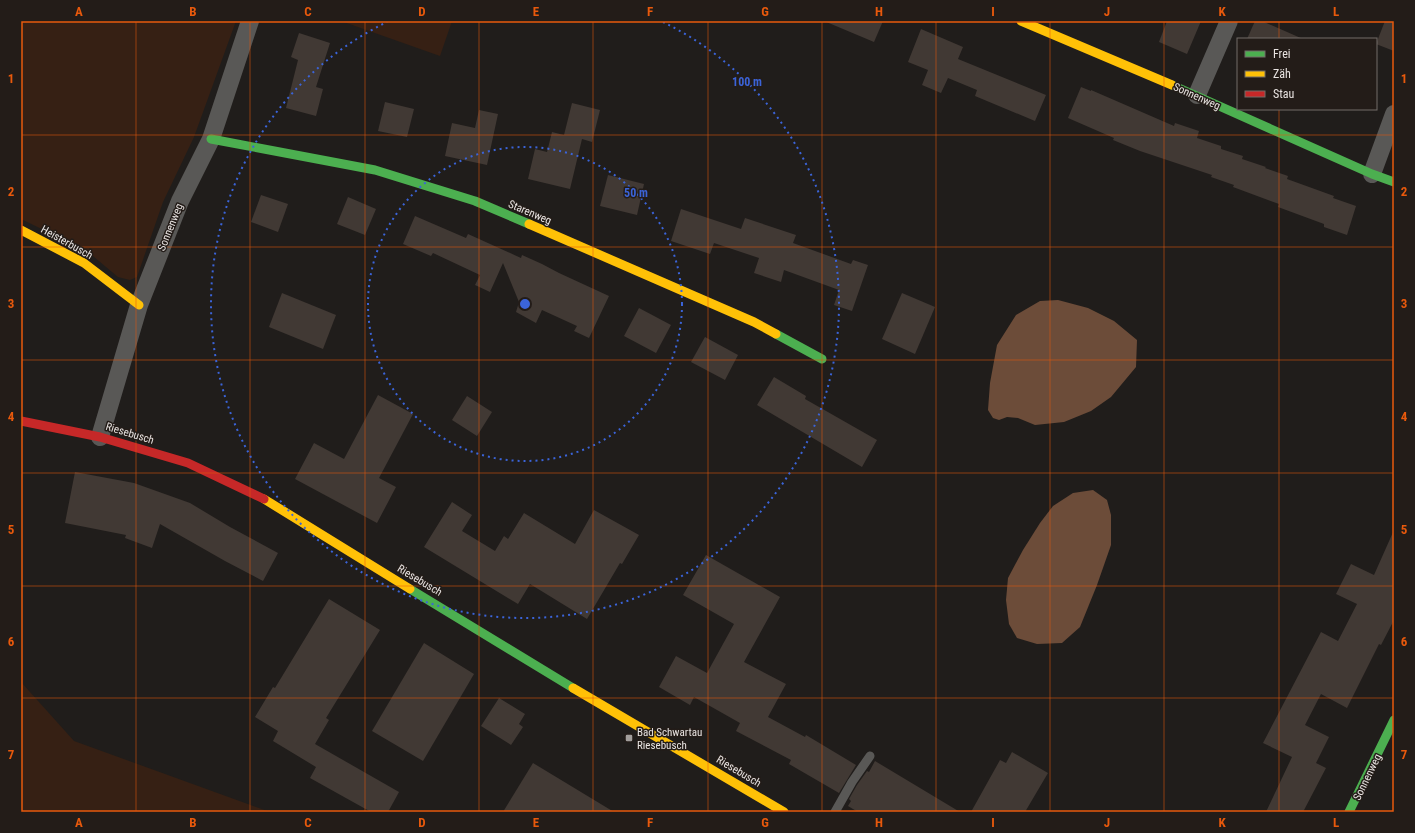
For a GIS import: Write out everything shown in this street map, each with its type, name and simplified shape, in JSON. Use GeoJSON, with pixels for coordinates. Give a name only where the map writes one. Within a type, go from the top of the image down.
{"type":"FeatureCollection","features":[{"type":"Feature","properties":{"kind":"street","name":"Sonnenweg"},"geometry":{"type":"LineString","coordinates":[[100,436],[139,305],[180,201],[211,139],[250,21]]}},
{"type":"Feature","properties":{"kind":"street","name":"Sonnenweg"},"geometry":{"type":"LineString","coordinates":[[1020,21],[1197,95],[1372,174],[1394,182]]}},
{"type":"Feature","properties":{"kind":"street"},"geometry":{"type":"LineString","coordinates":[[1197,95],[1229,21]]}},
{"type":"Feature","properties":{"kind":"street"},"geometry":{"type":"LineString","coordinates":[[1372,174],[1394,114]]}},
{"type":"Feature","properties":{"kind":"street","name":"Starenweg"},"geometry":{"type":"LineString","coordinates":[[211,139],[375,170],[475,201],[754,322],[822,359]]}},
{"type":"Feature","properties":{"kind":"street","name":"Heisterbusch"},"geometry":{"type":"LineString","coordinates":[[21,230],[84,263],[139,305]]}},
{"type":"Feature","properties":{"kind":"street","name":"Riesebusch"},"geometry":{"type":"LineString","coordinates":[[21,421],[100,436],[188,463],[263,499],[537,666],[784,812]]}},
{"type":"Feature","properties":{"kind":"street","name":"Sonnenweg"},"geometry":{"type":"LineString","coordinates":[[1350,812],[1394,720]]}},
{"type":"Feature","properties":{"kind":"lane"},"geometry":{"type":"LineString","coordinates":[[835,812],[852,782],[870,756]]}},
{"type":"Feature","properties":{"kind":"shaded area"},"geometry":{"type":"Polygon","coordinates":[[[21,21],[236,21],[194,137],[163,202],[137,277],[130,280],[118,277],[87,251],[21,219],[21,21]]]}},
{"type":"Feature","properties":{"kind":"shaded area"},"geometry":{"type":"Polygon","coordinates":[[[341,21],[452,21],[440,56],[341,21]]]}},
{"type":"Feature","properties":{"kind":"shaded area"},"geometry":{"type":"Polygon","coordinates":[[[1058,300],[1088,308],[1114,321],[1137,340],[1136,367],[1111,397],[1091,411],[1064,422],[1035,425],[1018,418],[1007,417],[999,420],[993,418],[988,410],[990,383],[997,345],[1016,315],[1040,301],[1058,300]]]}},
{"type":"Feature","properties":{"kind":"shaded area"},"geometry":{"type":"Polygon","coordinates":[[[1093,490],[1107,500],[1111,515],[1111,545],[1080,627],[1062,643],[1037,644],[1017,638],[1009,624],[1006,600],[1008,578],[1023,550],[1053,506],[1073,493],[1093,490]]]}},
{"type":"Feature","properties":{"kind":"shaded area"},"geometry":{"type":"Polygon","coordinates":[[[21,682],[74,741],[270,812],[21,812],[21,682]]]}},
{"type":"Feature","properties":{"kind":"building"},"geometry":{"type":"Polygon","coordinates":[[[824,21],[883,21],[874,42],[824,21]]]}},
{"type":"Feature","properties":{"kind":"building"},"geometry":{"type":"Polygon","coordinates":[[[1167,21],[1201,21],[1187,54],[1159,42],[1167,21]]]}},
{"type":"Feature","properties":{"kind":"building"},"geometry":{"type":"Polygon","coordinates":[[[1255,21],[1262,21],[1301,38],[1247,38],[1255,21]]]}},
{"type":"Feature","properties":{"kind":"building"},"geometry":{"type":"Polygon","coordinates":[[[1385,21],[1394,21],[1394,51],[1377,44],[1385,21]]]}},
{"type":"Feature","properties":{"kind":"building"},"geometry":{"type":"Polygon","coordinates":[[[921,29],[963,47],[958,59],[1046,95],[1035,121],[975,96],[977,90],[948,78],[941,93],[922,85],[928,70],[908,62],[921,29]]]}},
{"type":"Feature","properties":{"kind":"building"},"geometry":{"type":"Polygon","coordinates":[[[299,33],[330,43],[316,87],[323,89],[316,116],[286,108],[298,60],[291,57],[299,33]]]}},
{"type":"Feature","properties":{"kind":"building"},"geometry":{"type":"Polygon","coordinates":[[[1081,87],[1174,126],[1175,123],[1199,131],[1197,138],[1221,146],[1221,149],[1243,156],[1242,159],[1288,176],[1287,179],[1334,196],[1333,198],[1356,206],[1347,235],[1324,227],[1324,224],[1278,207],[1279,204],[1233,187],[1234,185],[1211,177],[1212,175],[1140,151],[1113,140],[1114,138],[1068,118],[1081,87]]]}},
{"type":"Feature","properties":{"kind":"building"},"geometry":{"type":"Polygon","coordinates":[[[385,102],[414,109],[407,137],[378,131],[385,102]]]}},
{"type":"Feature","properties":{"kind":"building"},"geometry":{"type":"Polygon","coordinates":[[[572,103],[600,110],[592,142],[582,139],[570,189],[528,179],[535,149],[547,152],[552,132],[564,135],[572,103]]]}},
{"type":"Feature","properties":{"kind":"building"},"geometry":{"type":"Polygon","coordinates":[[[479,110],[498,114],[487,165],[445,156],[452,123],[475,128],[479,110]]]}},
{"type":"Feature","properties":{"kind":"building"},"geometry":{"type":"Polygon","coordinates":[[[608,175],[644,184],[637,215],[600,206],[608,175]]]}},
{"type":"Feature","properties":{"kind":"building"},"geometry":{"type":"Polygon","coordinates":[[[261,195],[288,204],[278,232],[251,222],[261,195]]]}},
{"type":"Feature","properties":{"kind":"building"},"geometry":{"type":"Polygon","coordinates":[[[348,197],[376,209],[365,235],[337,224],[348,197]]]}},
{"type":"Feature","properties":{"kind":"building"},"geometry":{"type":"Polygon","coordinates":[[[681,209],[741,229],[745,218],[796,235],[793,243],[851,264],[853,260],[868,265],[852,311],[834,305],[839,290],[784,270],[781,282],[754,273],[759,258],[714,243],[710,254],[671,241],[681,209]]]}},
{"type":"Feature","properties":{"kind":"building"},"geometry":{"type":"Polygon","coordinates":[[[415,216],[466,238],[468,234],[521,258],[522,255],[609,296],[589,338],[574,331],[577,326],[542,310],[536,323],[516,312],[519,302],[503,263],[490,292],[475,285],[480,275],[433,253],[431,256],[403,244],[415,216]]]}},
{"type":"Feature","properties":{"kind":"building"},"geometry":{"type":"Polygon","coordinates":[[[282,293],[336,315],[323,349],[269,327],[282,293]]]}},
{"type":"Feature","properties":{"kind":"building"},"geometry":{"type":"Polygon","coordinates":[[[902,293],[935,307],[915,354],[882,339],[902,293]]]}},
{"type":"Feature","properties":{"kind":"building"},"geometry":{"type":"Polygon","coordinates":[[[639,308],[671,325],[656,353],[624,336],[639,308]]]}},
{"type":"Feature","properties":{"kind":"building"},"geometry":{"type":"Polygon","coordinates":[[[705,337],[738,355],[725,380],[691,362],[705,337]]]}},
{"type":"Feature","properties":{"kind":"building"},"geometry":{"type":"Polygon","coordinates":[[[774,377],[806,396],[805,399],[877,440],[862,467],[757,405],[774,377]]]}},
{"type":"Feature","properties":{"kind":"building"},"geometry":{"type":"Polygon","coordinates":[[[378,395],[413,414],[379,478],[396,487],[377,523],[295,479],[314,443],[344,459],[378,395]]]}},
{"type":"Feature","properties":{"kind":"building"},"geometry":{"type":"Polygon","coordinates":[[[467,396],[492,412],[477,436],[452,420],[467,396]]]}},
{"type":"Feature","properties":{"kind":"building"},"geometry":{"type":"Polygon","coordinates":[[[75,472],[134,483],[190,503],[278,553],[263,581],[160,524],[152,548],[125,538],[126,535],[65,523],[75,472]]]}},
{"type":"Feature","properties":{"kind":"building"},"geometry":{"type":"Polygon","coordinates":[[[452,502],[472,515],[462,531],[495,551],[504,536],[508,539],[524,513],[575,544],[594,510],[639,535],[622,564],[620,563],[587,619],[530,584],[518,604],[424,547],[452,502]]]}},
{"type":"Feature","properties":{"kind":"building"},"geometry":{"type":"Polygon","coordinates":[[[1394,530],[1394,620],[1381,645],[1379,644],[1347,708],[1321,694],[1305,725],[1329,737],[1316,763],[1326,768],[1303,812],[1266,812],[1292,757],[1263,743],[1321,632],[1338,641],[1357,604],[1336,594],[1351,564],[1374,575],[1394,530]]]}},
{"type":"Feature","properties":{"kind":"building"},"geometry":{"type":"Polygon","coordinates":[[[706,555],[780,597],[744,662],[786,684],[768,717],[805,737],[806,735],[856,765],[839,793],[789,764],[791,760],[736,731],[740,723],[694,697],[690,705],[659,687],[676,656],[707,673],[734,624],[683,595],[706,555]]]}},
{"type":"Feature","properties":{"kind":"building"},"geometry":{"type":"Polygon","coordinates":[[[329,599],[380,630],[326,718],[329,720],[315,744],[399,792],[388,812],[371,812],[310,778],[316,767],[273,741],[278,731],[255,717],[273,687],[275,688],[329,599]]]}},
{"type":"Feature","properties":{"kind":"building"},"geometry":{"type":"Polygon","coordinates":[[[424,643],[474,674],[423,761],[372,731],[424,643]]]}},
{"type":"Feature","properties":{"kind":"building"},"geometry":{"type":"Polygon","coordinates":[[[499,698],[525,714],[519,724],[523,727],[511,745],[481,726],[499,698]]]}},
{"type":"Feature","properties":{"kind":"building"},"geometry":{"type":"Polygon","coordinates":[[[1012,752],[1048,773],[1025,812],[971,812],[1000,760],[1006,763],[1012,752]]]}},
{"type":"Feature","properties":{"kind":"building"},"geometry":{"type":"Polygon","coordinates":[[[875,761],[960,812],[858,812],[848,806],[851,801],[849,799],[857,785],[867,771],[869,772],[875,761]]]}},
{"type":"Feature","properties":{"kind":"building"},"geometry":{"type":"Polygon","coordinates":[[[533,763],[614,812],[503,812],[533,763]]]}},
{"type":"Feature","properties":{"kind":"traffic: fast"},"geometry":{"type":"LineString","coordinates":[[1172,85],[1372,174],[1394,182]]}},
{"type":"Feature","properties":{"kind":"traffic: fast"},"geometry":{"type":"LineString","coordinates":[[211,139],[375,170],[475,201],[529,224]]}},
{"type":"Feature","properties":{"kind":"traffic: fast"},"geometry":{"type":"LineString","coordinates":[[776,334],[822,359]]}},
{"type":"Feature","properties":{"kind":"traffic: fast"},"geometry":{"type":"LineString","coordinates":[[410,589],[573,688]]}},
{"type":"Feature","properties":{"kind":"traffic: fast"},"geometry":{"type":"LineString","coordinates":[[1349,812],[1394,720]]}},
{"type":"Feature","properties":{"kind":"traffic: slow"},"geometry":{"type":"LineString","coordinates":[[1021,21],[1172,85]]}},
{"type":"Feature","properties":{"kind":"traffic: slow"},"geometry":{"type":"LineString","coordinates":[[529,224],[754,322],[776,334]]}},
{"type":"Feature","properties":{"kind":"traffic: slow"},"geometry":{"type":"LineString","coordinates":[[21,230],[84,263],[139,305]]}},
{"type":"Feature","properties":{"kind":"traffic: slow"},"geometry":{"type":"LineString","coordinates":[[264,499],[410,589]]}},
{"type":"Feature","properties":{"kind":"traffic: slow"},"geometry":{"type":"LineString","coordinates":[[573,688],[784,812]]}},
{"type":"Feature","properties":{"kind":"traffic: jam"},"geometry":{"type":"LineString","coordinates":[[21,421],[100,437],[188,463],[264,499]]}},
{"type":"Feature","properties":{"kind":"place","name":"Bad Schwartau Riesebusch"},"geometry":{"type":"Point","coordinates":[629,738]}}]}
